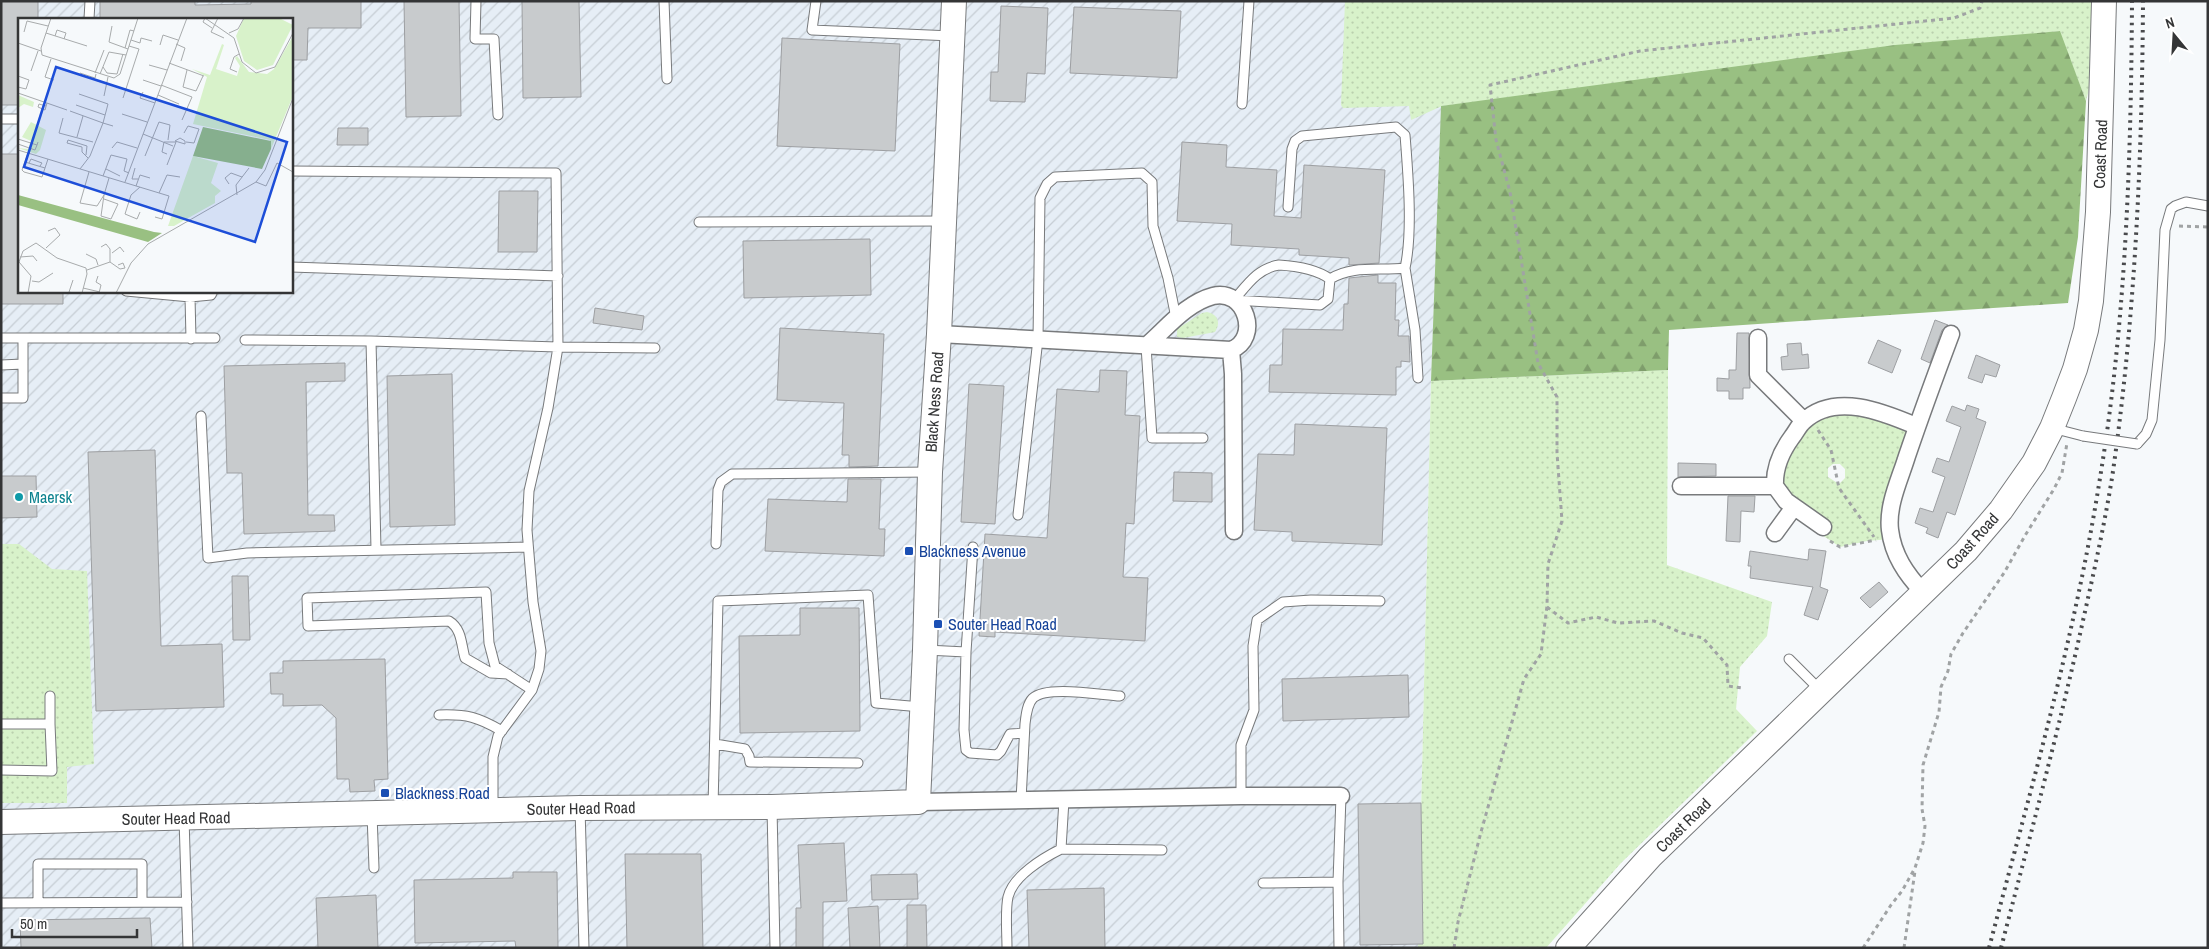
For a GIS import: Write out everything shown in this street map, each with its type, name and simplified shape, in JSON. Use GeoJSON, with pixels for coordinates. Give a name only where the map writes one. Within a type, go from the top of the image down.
{"type":"FeatureCollection","features":[{"type":"Feature","properties":{"kind":"street","name":"Black Ness Road"},"geometry":{"type":"LineString","coordinates":[[918,802],[923,707],[930,472],[939,334],[954,1]]}},
{"type":"Feature","properties":{"kind":"street","name":"Coast Road"},"geometry":{"type":"LineString","coordinates":[[1568,948],[1650,857],[1966,551],[2001,510],[2060,430],[2091,301],[2098,212],[2104,1]]}},
{"type":"Feature","properties":{"kind":"street"},"geometry":{"type":"LineString","coordinates":[[939,334],[1146,346],[1231,350],[1243,342],[1247,324],[1243,307],[1229,296],[1215,296],[1196,304],[1176,318],[1146,346]]}},
{"type":"Feature","properties":{"kind":"street"},"geometry":{"type":"LineString","coordinates":[[1923,592],[1900,564],[1884,539],[1890,527],[1892,508],[1916,426],[1951,334]]}},
{"type":"Feature","properties":{"kind":"street"},"geometry":{"type":"LineString","coordinates":[[1758,338],[1758,375],[1807,419]]}},
{"type":"Feature","properties":{"kind":"street"},"geometry":{"type":"LineString","coordinates":[[1231,350],[1233,374],[1234,531]]}},
{"type":"Feature","properties":{"kind":"street"},"geometry":{"type":"LineString","coordinates":[[1823,527],[1786,501],[1775,486],[1776,469],[1783,449],[1807,419],[1826,409],[1844,406],[1860,407],[1883,412],[1916,426]]}},
{"type":"Feature","properties":{"kind":"street"},"geometry":{"type":"LineString","coordinates":[[1681,486],[1775,486]]}},
{"type":"Feature","properties":{"kind":"street"},"geometry":{"type":"LineString","coordinates":[[1775,533],[1794,507]]}},
{"type":"Feature","properties":{"kind":"street","name":"Souter Head Road"},"geometry":{"type":"LineString","coordinates":[[1,822],[580,808],[772,808],[918,802],[1340,796]]}},
{"type":"Feature","properties":{"kind":"lane"},"geometry":{"type":"LineString","coordinates":[[89,18],[90,1]]}},
{"type":"Feature","properties":{"kind":"lane"},"geometry":{"type":"LineString","coordinates":[[476,1],[476,39],[494,39],[498,115]]}},
{"type":"Feature","properties":{"kind":"lane"},"geometry":{"type":"LineString","coordinates":[[664,1],[667,78]]}},
{"type":"Feature","properties":{"kind":"lane"},"geometry":{"type":"LineString","coordinates":[[816,1],[812,30],[952,36]]}},
{"type":"Feature","properties":{"kind":"lane"},"geometry":{"type":"LineString","coordinates":[[1242,104],[1249,1]]}},
{"type":"Feature","properties":{"kind":"lane"},"geometry":{"type":"LineString","coordinates":[[1,119],[18,119]]}},
{"type":"Feature","properties":{"kind":"lane"},"geometry":{"type":"LineString","coordinates":[[1288,207],[1292,149],[1295,142],[1302,136],[1396,127],[1405,135],[1408,227],[1405,268],[1415,330],[1418,378]]}},
{"type":"Feature","properties":{"kind":"lane"},"geometry":{"type":"LineString","coordinates":[[292,171],[556,173],[558,347],[548,408],[529,491],[526,530],[533,602],[541,652],[539,669],[532,690],[502,731],[493,757],[492,810]]}},
{"type":"Feature","properties":{"kind":"lane"},"geometry":{"type":"LineString","coordinates":[[1018,515],[1038,339],[1040,198],[1046,184],[1056,177],[1142,173],[1148,176],[1152,182],[1153,226],[1168,278],[1176,318]]}},
{"type":"Feature","properties":{"kind":"lane"},"geometry":{"type":"LineString","coordinates":[[2060,430],[2083,436],[2136,444],[2146,434],[2152,420],[2161,332],[2164,230],[2171,209],[2174,206],[2186,202],[2208,206]]}},
{"type":"Feature","properties":{"kind":"lane"},"geometry":{"type":"LineString","coordinates":[[699,222],[944,221]]}},
{"type":"Feature","properties":{"kind":"lane"},"geometry":{"type":"LineString","coordinates":[[1234,300],[1258,273],[1270,266],[1279,264],[1324,274],[1330,279]]}},
{"type":"Feature","properties":{"kind":"lane"},"geometry":{"type":"LineString","coordinates":[[292,267],[558,276]]}},
{"type":"Feature","properties":{"kind":"lane"},"geometry":{"type":"LineString","coordinates":[[1330,279],[1341,272],[1357,269],[1405,268]]}},
{"type":"Feature","properties":{"kind":"lane"},"geometry":{"type":"LineString","coordinates":[[1234,300],[1320,305],[1328,299],[1330,279]]}},
{"type":"Feature","properties":{"kind":"lane"},"geometry":{"type":"LineString","coordinates":[[147,292],[211,295],[212,292]]}},
{"type":"Feature","properties":{"kind":"lane"},"geometry":{"type":"LineString","coordinates":[[188,294],[191,339]]}},
{"type":"Feature","properties":{"kind":"lane"},"geometry":{"type":"LineString","coordinates":[[1,338],[215,338]]}},
{"type":"Feature","properties":{"kind":"lane"},"geometry":{"type":"LineString","coordinates":[[1,398],[23,398],[23,338]]}},
{"type":"Feature","properties":{"kind":"lane"},"geometry":{"type":"LineString","coordinates":[[245,340],[655,348]]}},
{"type":"Feature","properties":{"kind":"lane"},"geometry":{"type":"LineString","coordinates":[[371,341],[376,549]]}},
{"type":"Feature","properties":{"kind":"lane"},"geometry":{"type":"LineString","coordinates":[[1146,346],[1152,438],[1203,438]]}},
{"type":"Feature","properties":{"kind":"lane"},"geometry":{"type":"LineString","coordinates":[[1,365],[23,364]]}},
{"type":"Feature","properties":{"kind":"lane"},"geometry":{"type":"LineString","coordinates":[[201,416],[208,558],[247,552],[528,548]]}},
{"type":"Feature","properties":{"kind":"lane"},"geometry":{"type":"LineString","coordinates":[[716,544],[718,490],[721,482],[732,474],[930,472]]}},
{"type":"Feature","properties":{"kind":"lane"},"geometry":{"type":"LineString","coordinates":[[972,547],[966,652],[964,730],[966,750],[970,754],[997,755],[1010,734],[1024,733]]}},
{"type":"Feature","properties":{"kind":"lane"},"geometry":{"type":"LineString","coordinates":[[508,674],[491,673],[465,658],[459,631],[456,625],[448,621],[308,626],[308,598],[486,592],[491,655],[495,666],[508,674],[532,690]]}},
{"type":"Feature","properties":{"kind":"lane"},"geometry":{"type":"LineString","coordinates":[[713,807],[718,601],[868,595],[876,703],[923,707]]}},
{"type":"Feature","properties":{"kind":"lane"},"geometry":{"type":"LineString","coordinates":[[1241,796],[1241,745],[1254,710],[1253,646],[1257,620],[1283,602],[1311,600],[1380,601]]}},
{"type":"Feature","properties":{"kind":"lane"},"geometry":{"type":"LineString","coordinates":[[925,650],[966,652]]}},
{"type":"Feature","properties":{"kind":"lane"},"geometry":{"type":"LineString","coordinates":[[1789,659],[1821,691]]}},
{"type":"Feature","properties":{"kind":"lane"},"geometry":{"type":"LineString","coordinates":[[1021,800],[1024,733],[1029,703],[1037,695],[1062,692],[1120,696]]}},
{"type":"Feature","properties":{"kind":"lane"},"geometry":{"type":"LineString","coordinates":[[1,770],[52,771],[50,696]]}},
{"type":"Feature","properties":{"kind":"lane"},"geometry":{"type":"LineString","coordinates":[[439,715],[463,714],[479,718],[502,731]]}},
{"type":"Feature","properties":{"kind":"lane"},"geometry":{"type":"LineString","coordinates":[[1,724],[50,724]]}},
{"type":"Feature","properties":{"kind":"lane"},"geometry":{"type":"LineString","coordinates":[[715,744],[745,749],[750,762],[858,764]]}},
{"type":"Feature","properties":{"kind":"lane"},"geometry":{"type":"LineString","coordinates":[[1339,948],[1340,796]]}},
{"type":"Feature","properties":{"kind":"lane"},"geometry":{"type":"LineString","coordinates":[[1061,849],[1064,800]]}},
{"type":"Feature","properties":{"kind":"lane"},"geometry":{"type":"LineString","coordinates":[[580,808],[584,948]]}},
{"type":"Feature","properties":{"kind":"lane"},"geometry":{"type":"LineString","coordinates":[[772,808],[775,948]]}},
{"type":"Feature","properties":{"kind":"lane"},"geometry":{"type":"LineString","coordinates":[[372,813],[374,868]]}},
{"type":"Feature","properties":{"kind":"lane"},"geometry":{"type":"LineString","coordinates":[[184,817],[188,948]]}},
{"type":"Feature","properties":{"kind":"lane"},"geometry":{"type":"LineString","coordinates":[[1007,948],[1008,896],[1022,875],[1041,859],[1061,849],[1162,850]]}},
{"type":"Feature","properties":{"kind":"lane"},"geometry":{"type":"LineString","coordinates":[[38,903],[38,864],[142,864],[142,902]]}},
{"type":"Feature","properties":{"kind":"lane"},"geometry":{"type":"LineString","coordinates":[[1263,883],[1338,882]]}},
{"type":"Feature","properties":{"kind":"lane"},"geometry":{"type":"LineString","coordinates":[[1,903],[186,902]]}},
{"type":"Feature","properties":{"kind":"path"},"geometry":{"type":"LineString","coordinates":[[1454,948],[1458,922],[1481,832],[1524,679],[1542,654],[1547,606],[1548,564],[1562,521],[1557,453],[1557,397],[1538,363],[1513,210],[1496,140],[1490,84],[1640,51],[1954,18],[1980,8],[1982,1]]}},
{"type":"Feature","properties":{"kind":"path"},"geometry":{"type":"LineString","coordinates":[[2164,230],[2180,226],[2208,228]]}},
{"type":"Feature","properties":{"kind":"path"},"geometry":{"type":"LineString","coordinates":[[1807,419],[1829,445],[1839,488],[1884,539]]}},
{"type":"Feature","properties":{"kind":"path"},"geometry":{"type":"LineString","coordinates":[[1904,948],[1915,868],[1923,842],[1925,826],[1922,809],[1923,765],[1939,712],[1941,687],[1948,671],[1951,654],[1962,633],[2004,573],[2054,489],[2065,462],[2060,430]]}},
{"type":"Feature","properties":{"kind":"path"},"geometry":{"type":"LineString","coordinates":[[1832,543],[1840,547],[1884,539]]}},
{"type":"Feature","properties":{"kind":"path"},"geometry":{"type":"LineString","coordinates":[[1547,606],[1568,623],[1596,617],[1618,623],[1654,621],[1682,633],[1703,638],[1727,665],[1728,686],[1742,688]]}},
{"type":"Feature","properties":{"kind":"path"},"geometry":{"type":"LineString","coordinates":[[1863,948],[1891,905],[1902,892],[1915,868]]}},
{"type":"Feature","properties":{"kind":"shaded area"},"geometry":{"type":"Polygon","coordinates":[[[1,1],[1895,1],[1442,106],[1431,381],[1418,948],[1,948],[1,1]]]}},
{"type":"Feature","properties":{"kind":"green space"},"geometry":{"type":"Polygon","coordinates":[[[1345,1],[2098,1],[2095,66],[2086,101],[2059,31],[1442,106],[1411,120],[1409,106],[1343,108],[1341,105],[1345,1]]]}},
{"type":"Feature","properties":{"kind":"green space"},"geometry":{"type":"Polygon","coordinates":[[[2060,31],[2086,101],[2078,237],[2068,303],[1669,330],[1668,370],[1431,381],[1441,106],[1895,45],[2060,31]]]}},
{"type":"Feature","properties":{"kind":"green space"},"geometry":{"type":"Polygon","coordinates":[[[1207,312],[1214,315],[1217,319],[1218,325],[1215,332],[1183,338],[1177,337],[1177,329],[1202,313],[1207,312]]]}},
{"type":"Feature","properties":{"kind":"green space"},"geometry":{"type":"Polygon","coordinates":[[[1668,370],[1667,565],[1772,602],[1767,636],[1740,667],[1736,709],[1757,731],[1621,863],[1546,948],[1418,948],[1431,381],[1668,370]]]}},
{"type":"Feature","properties":{"kind":"green space"},"geometry":{"type":"Polygon","coordinates":[[[1826,409],[1916,426],[1891,539],[1867,541],[1840,547],[1819,533],[1786,501],[1774,476],[1783,449],[1826,409]],[[1833,464],[1828,468],[1828,477],[1839,484],[1845,478],[1845,469],[1840,464],[1833,464]]]}},
{"type":"Feature","properties":{"kind":"green space"},"geometry":{"type":"Polygon","coordinates":[[[1,544],[19,544],[52,569],[87,571],[94,764],[67,767],[67,803],[1,803],[1,544]]]}},
{"type":"Feature","properties":{"kind":"building"},"geometry":{"type":"Polygon","coordinates":[[[1,1],[38,1],[38,18],[18,18],[18,105],[1,105],[1,1]]]}},
{"type":"Feature","properties":{"kind":"building"},"geometry":{"type":"Polygon","coordinates":[[[100,1],[195,1],[195,5],[251,4],[251,1],[361,1],[361,28],[308,28],[307,60],[292,60],[292,18],[100,18],[100,1]]]}},
{"type":"Feature","properties":{"kind":"building"},"geometry":{"type":"Polygon","coordinates":[[[404,1],[459,1],[461,116],[406,117],[404,1]]]}},
{"type":"Feature","properties":{"kind":"building"},"geometry":{"type":"Polygon","coordinates":[[[522,1],[579,1],[581,97],[523,98],[522,1]]]}},
{"type":"Feature","properties":{"kind":"building"},"geometry":{"type":"Polygon","coordinates":[[[1001,6],[1048,8],[1045,74],[1027,73],[1025,102],[990,101],[991,72],[998,72],[1001,6]]]}},
{"type":"Feature","properties":{"kind":"building"},"geometry":{"type":"Polygon","coordinates":[[[1074,7],[1181,11],[1177,78],[1070,73],[1074,7]]]}},
{"type":"Feature","properties":{"kind":"building"},"geometry":{"type":"Polygon","coordinates":[[[782,38],[900,44],[895,151],[777,146],[782,38]]]}},
{"type":"Feature","properties":{"kind":"building"},"geometry":{"type":"Polygon","coordinates":[[[338,128],[368,128],[368,145],[337,145],[338,128]]]}},
{"type":"Feature","properties":{"kind":"building"},"geometry":{"type":"Polygon","coordinates":[[[1182,142],[1227,145],[1226,167],[1277,170],[1274,216],[1301,218],[1304,165],[1385,170],[1379,263],[1349,265],[1349,258],[1299,255],[1299,249],[1231,245],[1232,224],[1177,221],[1182,142]]]}},
{"type":"Feature","properties":{"kind":"building"},"geometry":{"type":"Polygon","coordinates":[[[1,154],[18,154],[18,292],[63,292],[63,304],[1,304],[1,154]]]}},
{"type":"Feature","properties":{"kind":"building"},"geometry":{"type":"Polygon","coordinates":[[[499,191],[538,191],[537,252],[498,252],[499,191]]]}},
{"type":"Feature","properties":{"kind":"building"},"geometry":{"type":"Polygon","coordinates":[[[870,239],[871,295],[744,298],[743,241],[870,239]]]}},
{"type":"Feature","properties":{"kind":"building"},"geometry":{"type":"Polygon","coordinates":[[[1378,275],[1378,283],[1396,283],[1395,320],[1399,320],[1398,336],[1409,336],[1410,362],[1401,361],[1401,367],[1396,367],[1396,395],[1269,392],[1270,365],[1282,365],[1283,329],[1343,330],[1344,304],[1348,304],[1349,278],[1378,275]]]}},
{"type":"Feature","properties":{"kind":"building"},"geometry":{"type":"Polygon","coordinates":[[[595,308],[644,316],[642,330],[593,323],[595,308]]]}},
{"type":"Feature","properties":{"kind":"building"},"geometry":{"type":"Polygon","coordinates":[[[1935,320],[1948,325],[1942,330],[1930,363],[1921,359],[1935,320]]]}},
{"type":"Feature","properties":{"kind":"building"},"geometry":{"type":"Polygon","coordinates":[[[780,328],[884,334],[878,466],[849,467],[849,455],[842,455],[844,403],[777,400],[780,328]]]}},
{"type":"Feature","properties":{"kind":"building"},"geometry":{"type":"Polygon","coordinates":[[[1737,333],[1749,333],[1750,388],[1743,388],[1743,399],[1729,399],[1729,391],[1717,391],[1717,378],[1729,379],[1729,370],[1736,370],[1737,333]]]}},
{"type":"Feature","properties":{"kind":"building"},"geometry":{"type":"Polygon","coordinates":[[[1878,340],[1901,350],[1892,373],[1868,363],[1878,340]]]}},
{"type":"Feature","properties":{"kind":"building"},"geometry":{"type":"Polygon","coordinates":[[[1801,343],[1802,355],[1808,354],[1809,368],[1782,370],[1781,357],[1788,356],[1787,344],[1801,343]]]}},
{"type":"Feature","properties":{"kind":"building"},"geometry":{"type":"Polygon","coordinates":[[[1976,355],[2000,365],[1996,377],[1985,374],[1982,383],[1968,378],[1976,355]]]}},
{"type":"Feature","properties":{"kind":"building"},"geometry":{"type":"Polygon","coordinates":[[[345,363],[345,381],[306,382],[308,515],[334,515],[335,531],[244,534],[242,473],[227,473],[224,366],[345,363]]]}},
{"type":"Feature","properties":{"kind":"building"},"geometry":{"type":"Polygon","coordinates":[[[1100,370],[1127,371],[1125,415],[1140,416],[1134,524],[1126,523],[1123,577],[1148,578],[1145,641],[995,632],[995,637],[979,636],[985,534],[1047,538],[1057,389],[1099,392],[1100,370]]]}},
{"type":"Feature","properties":{"kind":"building"},"geometry":{"type":"Polygon","coordinates":[[[452,374],[455,525],[390,527],[387,376],[452,374]]]}},
{"type":"Feature","properties":{"kind":"building"},"geometry":{"type":"Polygon","coordinates":[[[969,384],[1004,386],[995,524],[961,522],[969,384]]]}},
{"type":"Feature","properties":{"kind":"building"},"geometry":{"type":"Polygon","coordinates":[[[1967,405],[1979,409],[1976,418],[1986,422],[1955,515],[1947,512],[1938,538],[1926,533],[1928,528],[1915,523],[1920,508],[1933,512],[1945,477],[1932,472],[1937,458],[1949,462],[1961,427],[1946,421],[1952,406],[1965,411],[1967,405]]]}},
{"type":"Feature","properties":{"kind":"building"},"geometry":{"type":"Polygon","coordinates":[[[1295,424],[1387,428],[1382,545],[1292,541],[1292,532],[1254,530],[1258,454],[1294,455],[1295,424]]]}},
{"type":"Feature","properties":{"kind":"building"},"geometry":{"type":"Polygon","coordinates":[[[155,450],[161,646],[222,644],[224,707],[96,711],[88,452],[155,450]]]}},
{"type":"Feature","properties":{"kind":"building"},"geometry":{"type":"Polygon","coordinates":[[[1678,463],[1716,464],[1716,476],[1678,477],[1678,463]]]}},
{"type":"Feature","properties":{"kind":"building"},"geometry":{"type":"Polygon","coordinates":[[[1174,472],[1212,473],[1212,502],[1173,501],[1174,472]]]}},
{"type":"Feature","properties":{"kind":"building","name":"Maersk"},"geometry":{"type":"Polygon","coordinates":[[[1,476],[36,476],[37,517],[1,518],[1,476]]]}},
{"type":"Feature","properties":{"kind":"building"},"geometry":{"type":"Polygon","coordinates":[[[848,479],[881,479],[879,529],[885,529],[884,556],[765,551],[768,499],[847,502],[848,479]]]}},
{"type":"Feature","properties":{"kind":"building"},"geometry":{"type":"Polygon","coordinates":[[[1728,496],[1755,496],[1754,512],[1741,511],[1740,542],[1726,541],[1728,496]]]}},
{"type":"Feature","properties":{"kind":"building"},"geometry":{"type":"Polygon","coordinates":[[[1809,549],[1826,551],[1820,587],[1828,590],[1818,620],[1804,615],[1813,587],[1750,578],[1751,566],[1748,566],[1750,551],[1808,560],[1809,549]]]}},
{"type":"Feature","properties":{"kind":"building"},"geometry":{"type":"Polygon","coordinates":[[[232,576],[248,576],[250,640],[233,640],[232,576]]]}},
{"type":"Feature","properties":{"kind":"building"},"geometry":{"type":"Polygon","coordinates":[[[1879,582],[1888,592],[1870,608],[1860,598],[1879,582]]]}},
{"type":"Feature","properties":{"kind":"building"},"geometry":{"type":"Polygon","coordinates":[[[800,608],[859,608],[860,731],[740,733],[739,636],[800,635],[800,608]]]}},
{"type":"Feature","properties":{"kind":"building"},"geometry":{"type":"Polygon","coordinates":[[[385,659],[388,779],[374,780],[375,791],[350,792],[349,779],[337,779],[336,718],[322,705],[283,706],[283,694],[271,694],[270,673],[283,673],[283,661],[385,659]]]}},
{"type":"Feature","properties":{"kind":"building"},"geometry":{"type":"Polygon","coordinates":[[[1408,675],[1409,717],[1283,721],[1282,679],[1408,675]]]}},
{"type":"Feature","properties":{"kind":"building"},"geometry":{"type":"Polygon","coordinates":[[[1421,803],[1423,944],[1360,945],[1358,804],[1421,803]]]}},
{"type":"Feature","properties":{"kind":"building"},"geometry":{"type":"Polygon","coordinates":[[[844,843],[847,901],[823,902],[823,948],[796,948],[796,908],[801,908],[798,845],[844,843]]]}},
{"type":"Feature","properties":{"kind":"building"},"geometry":{"type":"Polygon","coordinates":[[[625,854],[701,854],[703,948],[627,948],[625,854]]]}},
{"type":"Feature","properties":{"kind":"building"},"geometry":{"type":"Polygon","coordinates":[[[513,872],[557,872],[558,948],[516,948],[515,941],[415,943],[414,880],[513,878],[513,872]]]}},
{"type":"Feature","properties":{"kind":"building"},"geometry":{"type":"Polygon","coordinates":[[[917,874],[918,899],[872,900],[871,875],[917,874]]]}},
{"type":"Feature","properties":{"kind":"building"},"geometry":{"type":"Polygon","coordinates":[[[1104,888],[1105,948],[1029,948],[1027,890],[1104,888]]]}},
{"type":"Feature","properties":{"kind":"building"},"geometry":{"type":"Polygon","coordinates":[[[376,895],[378,948],[318,948],[316,898],[376,895]]]}},
{"type":"Feature","properties":{"kind":"building"},"geometry":{"type":"Polygon","coordinates":[[[907,905],[926,905],[927,948],[907,948],[907,905]]]}},
{"type":"Feature","properties":{"kind":"building"},"geometry":{"type":"Polygon","coordinates":[[[878,906],[880,948],[850,948],[848,908],[878,906]]]}},
{"type":"Feature","properties":{"kind":"building"},"geometry":{"type":"Polygon","coordinates":[[[150,918],[152,948],[21,948],[20,920],[150,918]]]}},
{"type":"Feature","properties":{"kind":"railway"},"geometry":{"type":"LineString","coordinates":[[1989,948],[2036,773],[2065,655],[2090,537],[2109,419],[2116,359],[2125,240],[2132,1]]}},
{"type":"Feature","properties":{"kind":"railway"},"geometry":{"type":"LineString","coordinates":[[2001,948],[2073,665],[2112,478],[2120,419],[2136,240],[2141,121],[2143,1]]}},
{"type":"Feature","properties":{"kind":"place","name":"Maersk"},"geometry":{"type":"Point","coordinates":[19,497]}},
{"type":"Feature","properties":{"kind":"place","name":"Blackness Avenue"},"geometry":{"type":"Point","coordinates":[909,551]}},
{"type":"Feature","properties":{"kind":"place","name":"Souter Head Road"},"geometry":{"type":"Point","coordinates":[938,624]}},
{"type":"Feature","properties":{"kind":"place","name":"Blackness Road"},"geometry":{"type":"Point","coordinates":[385,793]}}]}
